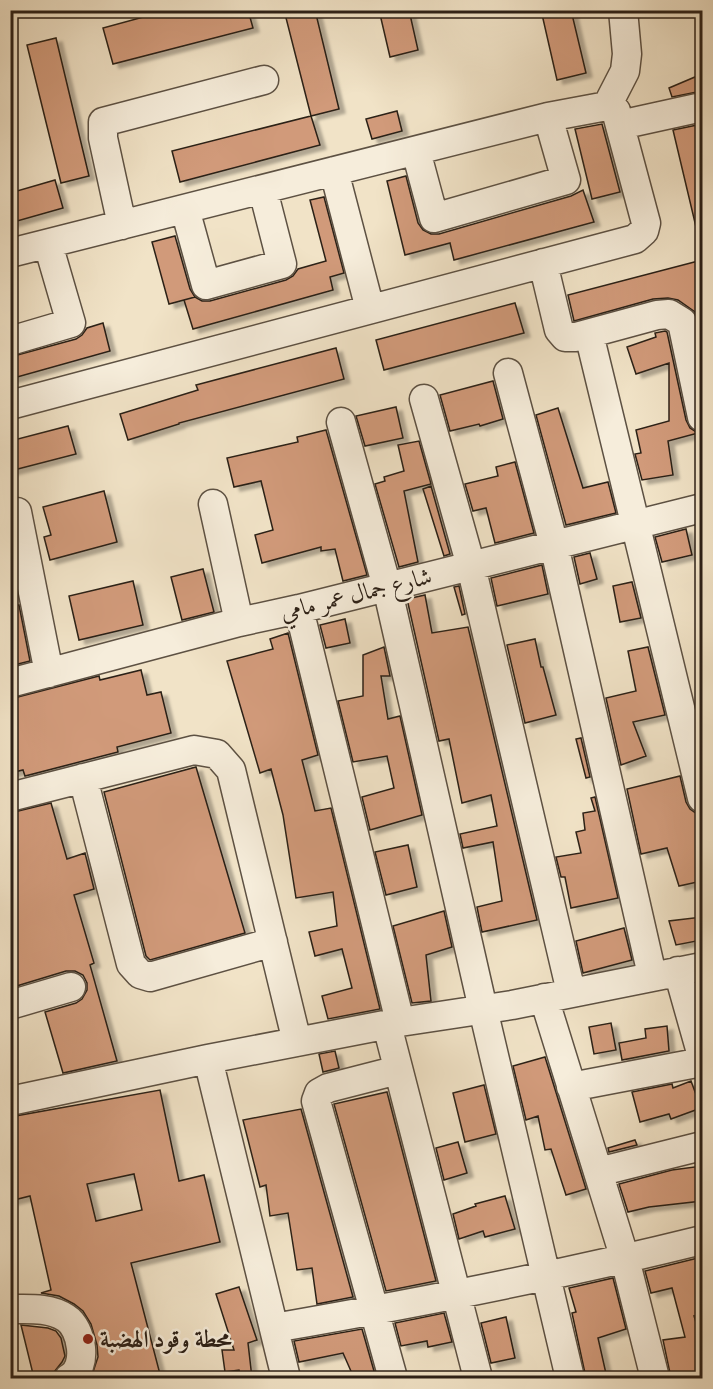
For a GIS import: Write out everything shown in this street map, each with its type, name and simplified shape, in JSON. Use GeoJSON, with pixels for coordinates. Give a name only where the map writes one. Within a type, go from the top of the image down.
{"type":"FeatureCollection","features":[{"type":"Feature","properties":{"kind":"street"},"geometry":{"type":"LineString","coordinates":[[10,405],[635,239],[644,231],[646,223],[613,116],[627,54],[623,10]]}},
{"type":"Feature","properties":{"kind":"street"},"geometry":{"type":"LineString","coordinates":[[122,225],[103,138],[103,122],[264,80]]}},
{"type":"Feature","properties":{"kind":"street"},"geometry":{"type":"LineString","coordinates":[[10,254],[548,117],[613,116],[702,107]]}},
{"type":"Feature","properties":{"kind":"street"},"geometry":{"type":"LineString","coordinates":[[416,151],[434,218],[566,180],[548,117]]}},
{"type":"Feature","properties":{"kind":"street"},"geometry":{"type":"LineString","coordinates":[[334,171],[370,309]]}},
{"type":"Feature","properties":{"kind":"street"},"geometry":{"type":"LineString","coordinates":[[185,209],[206,285],[282,264],[263,190]]}},
{"type":"Feature","properties":{"kind":"street"},"geometry":{"type":"LineString","coordinates":[[10,341],[71,323],[48,244]]}},
{"type":"Feature","properties":{"kind":"street"},"geometry":{"type":"LineString","coordinates":[[543,264],[559,330],[565,337],[576,338],[657,315],[669,314],[682,321],[702,417]]}},
{"type":"Feature","properties":{"kind":"street"},"geometry":{"type":"LineString","coordinates":[[589,334],[702,798]]}},
{"type":"Feature","properties":{"kind":"street"},"geometry":{"type":"LineString","coordinates":[[508,373],[554,545],[702,1056]]}},
{"type":"Feature","properties":{"kind":"street"},"geometry":{"type":"LineString","coordinates":[[424,399],[471,566],[557,995],[572,1087],[625,1259],[655,1378]]}},
{"type":"Feature","properties":{"kind":"street"},"geometry":{"type":"LineString","coordinates":[[340,422],[387,587],[570,1378]]}},
{"type":"Feature","properties":{"kind":"street"},"geometry":{"type":"LineString","coordinates":[[213,504],[239,622]]}},
{"type":"Feature","properties":{"kind":"street","name":"شارع جمال عمر مامي"},"geometry":{"type":"LineString","coordinates":[[10,683],[239,622],[702,508]]}},
{"type":"Feature","properties":{"kind":"street"},"geometry":{"type":"LineString","coordinates":[[17,512],[49,673]]}},
{"type":"Feature","properties":{"kind":"street"},"geometry":{"type":"LineString","coordinates":[[298,609],[393,1023],[398,1070],[478,1378]]}},
{"type":"Feature","properties":{"kind":"street"},"geometry":{"type":"LineString","coordinates":[[10,797],[194,750],[217,754],[231,770],[297,1042]]}},
{"type":"Feature","properties":{"kind":"street"},"geometry":{"type":"LineString","coordinates":[[83,778],[131,964],[140,974],[150,977],[273,942]]}},
{"type":"Feature","properties":{"kind":"street"},"geometry":{"type":"LineString","coordinates":[[10,1101],[208,1059],[678,971]]}},
{"type":"Feature","properties":{"kind":"street"},"geometry":{"type":"LineString","coordinates":[[10,1005],[71,987]]}},
{"type":"Feature","properties":{"kind":"street"},"geometry":{"type":"LineString","coordinates":[[208,1059],[274,1328],[284,1378]]}},
{"type":"Feature","properties":{"kind":"street"},"geometry":{"type":"LineString","coordinates":[[572,1087],[702,1062]]}},
{"type":"Feature","properties":{"kind":"street"},"geometry":{"type":"LineString","coordinates":[[393,1378],[316,1101],[319,1093],[328,1088],[398,1070]]}},
{"type":"Feature","properties":{"kind":"street"},"geometry":{"type":"LineString","coordinates":[[598,1172],[702,1146]]}},
{"type":"Feature","properties":{"kind":"street"},"geometry":{"type":"LineString","coordinates":[[274,1328],[546,1277],[702,1240]]}},
{"type":"Feature","properties":{"kind":"street"},"geometry":{"type":"LineString","coordinates":[[10,1309],[46,1310],[67,1318],[80,1340],[82,1359],[75,1376],[69,1378]]}},
{"type":"Feature","properties":{"kind":"building"},"geometry":{"type":"Polygon","coordinates":[[[169,10],[248,10],[253,28],[113,64],[103,28],[169,10]]]}},
{"type":"Feature","properties":{"kind":"building"},"geometry":{"type":"Polygon","coordinates":[[[284,10],[315,10],[339,109],[311,116],[284,10]]]}},
{"type":"Feature","properties":{"kind":"building"},"geometry":{"type":"Polygon","coordinates":[[[379,10],[409,10],[418,50],[390,57],[379,10]]]}},
{"type":"Feature","properties":{"kind":"building"},"geometry":{"type":"Polygon","coordinates":[[[541,10],[571,10],[586,73],[557,80],[541,10]]]}},
{"type":"Feature","properties":{"kind":"building"},"geometry":{"type":"Polygon","coordinates":[[[56,38],[89,176],[61,183],[27,45],[56,38]]]}},
{"type":"Feature","properties":{"kind":"building"},"geometry":{"type":"Polygon","coordinates":[[[702,74],[702,91],[672,97],[669,88],[702,74]]]}},
{"type":"Feature","properties":{"kind":"building"},"geometry":{"type":"Polygon","coordinates":[[[397,111],[402,131],[372,139],[366,119],[397,111]]]}},
{"type":"Feature","properties":{"kind":"building"},"geometry":{"type":"Polygon","coordinates":[[[311,116],[320,145],[180,182],[172,151],[311,116]]]}},
{"type":"Feature","properties":{"kind":"building"},"geometry":{"type":"Polygon","coordinates":[[[602,124],[620,192],[592,199],[575,129],[602,124]]]}},
{"type":"Feature","properties":{"kind":"building"},"geometry":{"type":"Polygon","coordinates":[[[702,124],[702,227],[696,227],[673,130],[702,124]]]}},
{"type":"Feature","properties":{"kind":"building"},"geometry":{"type":"Polygon","coordinates":[[[406,176],[418,223],[423,230],[431,234],[439,234],[571,196],[583,190],[594,222],[454,260],[450,243],[405,255],[387,181],[406,176]]]}},
{"type":"Feature","properties":{"kind":"building"},"geometry":{"type":"Polygon","coordinates":[[[55,180],[63,208],[10,223],[10,193],[55,180]]]}},
{"type":"Feature","properties":{"kind":"building"},"geometry":{"type":"Polygon","coordinates":[[[324,197],[344,273],[330,277],[333,290],[193,329],[184,300],[195,297],[202,301],[210,301],[286,280],[298,269],[326,261],[310,200],[324,197]]]}},
{"type":"Feature","properties":{"kind":"building"},"geometry":{"type":"Polygon","coordinates":[[[175,236],[190,289],[195,297],[169,304],[152,242],[175,236]]]}},
{"type":"Feature","properties":{"kind":"building"},"geometry":{"type":"Polygon","coordinates":[[[702,260],[702,339],[695,312],[678,300],[668,298],[653,299],[574,321],[568,295],[702,260]]]}},
{"type":"Feature","properties":{"kind":"building"},"geometry":{"type":"Polygon","coordinates":[[[515,303],[524,333],[384,370],[376,340],[515,303]]]}},
{"type":"Feature","properties":{"kind":"building"},"geometry":{"type":"Polygon","coordinates":[[[103,323],[110,351],[10,379],[10,357],[76,339],[87,328],[103,323]]]}},
{"type":"Feature","properties":{"kind":"building"},"geometry":{"type":"Polygon","coordinates":[[[665,331],[686,420],[690,428],[698,433],[668,441],[673,475],[642,480],[635,454],[641,453],[636,430],[669,421],[669,363],[636,374],[627,347],[656,337],[655,333],[665,331]]]}},
{"type":"Feature","properties":{"kind":"building"},"geometry":{"type":"Polygon","coordinates":[[[336,348],[344,379],[179,423],[128,440],[120,414],[198,390],[196,385],[336,348]]]}},
{"type":"Feature","properties":{"kind":"building"},"geometry":{"type":"Polygon","coordinates":[[[493,381],[503,419],[450,431],[440,395],[493,381]]]}},
{"type":"Feature","properties":{"kind":"building"},"geometry":{"type":"Polygon","coordinates":[[[396,407],[403,438],[365,446],[356,416],[396,407]]]}},
{"type":"Feature","properties":{"kind":"building"},"geometry":{"type":"Polygon","coordinates":[[[558,408],[583,488],[608,482],[616,513],[566,525],[536,415],[558,408]]]}},
{"type":"Feature","properties":{"kind":"building"},"geometry":{"type":"Polygon","coordinates":[[[68,426],[76,454],[10,471],[10,441],[68,426]]]}},
{"type":"Feature","properties":{"kind":"building"},"geometry":{"type":"Polygon","coordinates":[[[326,430],[367,575],[343,581],[335,549],[321,551],[321,547],[262,563],[255,535],[273,530],[261,481],[234,487],[227,458],[298,442],[297,437],[326,430]]]}},
{"type":"Feature","properties":{"kind":"building"},"geometry":{"type":"Polygon","coordinates":[[[419,441],[431,484],[404,491],[418,562],[399,567],[375,484],[385,481],[384,477],[404,471],[398,445],[419,441]]]}},
{"type":"Feature","properties":{"kind":"building"},"geometry":{"type":"Polygon","coordinates":[[[515,462],[534,533],[495,543],[486,508],[473,511],[465,484],[498,476],[496,467],[515,462]]]}},
{"type":"Feature","properties":{"kind":"building"},"geometry":{"type":"Polygon","coordinates":[[[431,486],[450,554],[444,556],[423,489],[431,486]]]}},
{"type":"Feature","properties":{"kind":"building"},"geometry":{"type":"Polygon","coordinates":[[[104,491],[117,542],[50,560],[44,537],[51,535],[43,507],[104,491]]]}},
{"type":"Feature","properties":{"kind":"building"},"geometry":{"type":"Polygon","coordinates":[[[686,529],[692,555],[662,562],[655,537],[686,529]]]}},
{"type":"Feature","properties":{"kind":"building"},"geometry":{"type":"Polygon","coordinates":[[[590,553],[597,579],[580,584],[574,557],[590,553]]]}},
{"type":"Feature","properties":{"kind":"building"},"geometry":{"type":"Polygon","coordinates":[[[542,565],[548,594],[497,606],[491,578],[542,565]]]}},
{"type":"Feature","properties":{"kind":"building"},"geometry":{"type":"Polygon","coordinates":[[[203,569],[214,612],[182,620],[171,577],[203,569]]]}},
{"type":"Feature","properties":{"kind":"building"},"geometry":{"type":"Polygon","coordinates":[[[133,581],[143,625],[79,640],[69,596],[133,581]]]}},
{"type":"Feature","properties":{"kind":"building"},"geometry":{"type":"Polygon","coordinates":[[[632,582],[641,618],[620,622],[613,586],[632,582]]]}},
{"type":"Feature","properties":{"kind":"building"},"geometry":{"type":"Polygon","coordinates":[[[459,586],[465,614],[462,615],[454,587],[459,586]]]}},
{"type":"Feature","properties":{"kind":"building"},"geometry":{"type":"Polygon","coordinates":[[[425,595],[432,633],[468,627],[537,920],[482,932],[477,907],[502,901],[493,842],[463,848],[460,834],[497,826],[491,795],[462,803],[449,739],[439,741],[407,599],[425,595]]]}},
{"type":"Feature","properties":{"kind":"building"},"geometry":{"type":"Polygon","coordinates":[[[19,605],[30,661],[10,666],[10,652],[14,651],[10,637],[10,607],[19,605]]]}},
{"type":"Feature","properties":{"kind":"building"},"geometry":{"type":"Polygon","coordinates":[[[345,619],[350,643],[326,648],[320,625],[345,619]]]}},
{"type":"Feature","properties":{"kind":"building"},"geometry":{"type":"Polygon","coordinates":[[[288,633],[318,755],[302,760],[315,811],[331,808],[380,1009],[328,1019],[322,996],[352,988],[342,949],[315,956],[309,932],[337,926],[333,892],[296,898],[283,815],[271,769],[260,773],[227,661],[273,649],[270,639],[288,633]]]}},
{"type":"Feature","properties":{"kind":"building"},"geometry":{"type":"Polygon","coordinates":[[[535,639],[556,715],[525,723],[507,645],[535,639]]]}},
{"type":"Feature","properties":{"kind":"building"},"geometry":{"type":"Polygon","coordinates":[[[384,647],[390,676],[381,676],[388,719],[400,716],[422,815],[370,830],[362,797],[394,788],[387,756],[353,762],[338,701],[363,696],[363,655],[384,647]]]}},
{"type":"Feature","properties":{"kind":"building"},"geometry":{"type":"Polygon","coordinates":[[[648,647],[665,715],[633,722],[646,756],[621,765],[606,698],[636,691],[628,651],[648,647]]]}},
{"type":"Feature","properties":{"kind":"building"},"geometry":{"type":"Polygon","coordinates":[[[141,670],[147,695],[161,692],[171,733],[117,747],[118,752],[25,776],[23,770],[10,773],[10,699],[99,676],[100,680],[141,670]]]}},
{"type":"Feature","properties":{"kind":"building"},"geometry":{"type":"Polygon","coordinates":[[[581,738],[590,777],[586,778],[576,739],[581,738]]]}},
{"type":"Feature","properties":{"kind":"building"},"geometry":{"type":"Polygon","coordinates":[[[196,767],[245,933],[150,960],[146,956],[104,792],[196,767]]]}},
{"type":"Feature","properties":{"kind":"building"},"geometry":{"type":"Polygon","coordinates":[[[680,776],[690,809],[697,814],[702,814],[702,822],[696,823],[702,850],[702,881],[679,886],[667,848],[641,854],[627,789],[680,776]]]}},
{"type":"Feature","properties":{"kind":"building"},"geometry":{"type":"Polygon","coordinates":[[[595,797],[618,898],[571,908],[565,877],[561,877],[556,857],[581,853],[576,832],[585,830],[583,813],[595,811],[591,798],[595,797]]]}},
{"type":"Feature","properties":{"kind":"building"},"geometry":{"type":"Polygon","coordinates":[[[51,803],[67,859],[85,853],[94,889],[74,895],[94,963],[90,965],[117,1061],[63,1073],[45,1012],[82,999],[87,990],[87,983],[83,975],[75,971],[66,971],[10,988],[10,813],[51,803]]]}},
{"type":"Feature","properties":{"kind":"building"},"geometry":{"type":"Polygon","coordinates":[[[408,845],[417,887],[386,895],[375,852],[408,845]]]}},
{"type":"Feature","properties":{"kind":"building"},"geometry":{"type":"Polygon","coordinates":[[[444,911],[452,947],[426,955],[431,1001],[412,1003],[393,926],[444,911]]]}},
{"type":"Feature","properties":{"kind":"building"},"geometry":{"type":"Polygon","coordinates":[[[702,917],[702,940],[676,945],[669,921],[702,917]]]}},
{"type":"Feature","properties":{"kind":"building"},"geometry":{"type":"Polygon","coordinates":[[[624,928],[632,960],[583,973],[576,941],[624,928]]]}},
{"type":"Feature","properties":{"kind":"building"},"geometry":{"type":"Polygon","coordinates":[[[611,1023],[616,1050],[594,1054],[589,1027],[611,1023]]]}},
{"type":"Feature","properties":{"kind":"building"},"geometry":{"type":"Polygon","coordinates":[[[667,1026],[669,1051],[622,1060],[619,1043],[646,1038],[645,1029],[667,1026]]]}},
{"type":"Feature","properties":{"kind":"building"},"geometry":{"type":"Polygon","coordinates":[[[335,1051],[339,1068],[323,1072],[319,1054],[335,1051]]]}},
{"type":"Feature","properties":{"kind":"building"},"geometry":{"type":"Polygon","coordinates":[[[545,1057],[586,1189],[566,1195],[551,1149],[545,1150],[538,1116],[526,1120],[513,1066],[545,1057]]]}},
{"type":"Feature","properties":{"kind":"building"},"geometry":{"type":"Polygon","coordinates":[[[691,1081],[701,1108],[671,1119],[669,1114],[640,1122],[632,1092],[672,1084],[673,1088],[691,1081]]]}},
{"type":"Feature","properties":{"kind":"building"},"geometry":{"type":"Polygon","coordinates":[[[484,1085],[496,1134],[465,1142],[453,1093],[484,1085]]]}},
{"type":"Feature","properties":{"kind":"building"},"geometry":{"type":"Polygon","coordinates":[[[160,1090],[179,1181],[204,1175],[220,1242],[131,1263],[161,1378],[91,1378],[98,1357],[91,1324],[83,1311],[74,1304],[59,1296],[41,1293],[51,1290],[30,1196],[10,1201],[10,1117],[160,1090]],[[134,1174],[87,1184],[96,1221],[142,1210],[134,1174]]]}},
{"type":"Feature","properties":{"kind":"building"},"geometry":{"type":"Polygon","coordinates":[[[387,1092],[436,1281],[386,1291],[334,1104],[387,1092]]]}},
{"type":"Feature","properties":{"kind":"building"},"geometry":{"type":"Polygon","coordinates":[[[301,1109],[353,1297],[317,1304],[312,1268],[297,1270],[288,1213],[270,1216],[266,1185],[260,1187],[243,1120],[301,1109]]]}},
{"type":"Feature","properties":{"kind":"building"},"geometry":{"type":"Polygon","coordinates":[[[635,1140],[637,1145],[609,1152],[608,1148],[635,1140]]]}},
{"type":"Feature","properties":{"kind":"building"},"geometry":{"type":"Polygon","coordinates":[[[458,1142],[467,1173],[444,1180],[436,1148],[458,1142]]]}},
{"type":"Feature","properties":{"kind":"building"},"geometry":{"type":"Polygon","coordinates":[[[702,1166],[702,1201],[649,1207],[628,1212],[619,1184],[672,1170],[702,1166]]]}},
{"type":"Feature","properties":{"kind":"building"},"geometry":{"type":"Polygon","coordinates":[[[505,1196],[515,1229],[485,1237],[483,1231],[459,1239],[453,1214],[476,1206],[475,1204],[505,1196]]]}},
{"type":"Feature","properties":{"kind":"building"},"geometry":{"type":"Polygon","coordinates":[[[702,1257],[702,1315],[694,1316],[702,1342],[702,1373],[671,1378],[663,1340],[685,1337],[672,1288],[651,1293],[645,1271],[702,1257]]]}},
{"type":"Feature","properties":{"kind":"building"},"geometry":{"type":"Polygon","coordinates":[[[613,1278],[626,1329],[598,1338],[607,1378],[586,1378],[572,1313],[576,1312],[569,1288],[613,1278]]]}},
{"type":"Feature","properties":{"kind":"building"},"geometry":{"type":"Polygon","coordinates":[[[239,1287],[257,1340],[248,1343],[252,1378],[242,1378],[239,1370],[225,1372],[222,1350],[234,1350],[216,1294],[239,1287]]]}},
{"type":"Feature","properties":{"kind":"building"},"geometry":{"type":"Polygon","coordinates":[[[444,1313],[452,1342],[428,1347],[427,1341],[401,1346],[395,1323],[444,1313]]]}},
{"type":"Feature","properties":{"kind":"building"},"geometry":{"type":"Polygon","coordinates":[[[506,1317],[515,1358],[491,1363],[481,1323],[506,1317]]]}},
{"type":"Feature","properties":{"kind":"building"},"geometry":{"type":"Polygon","coordinates":[[[21,1325],[48,1328],[56,1331],[61,1338],[65,1356],[54,1372],[53,1378],[34,1378],[21,1325]]]}},
{"type":"Feature","properties":{"kind":"building"},"geometry":{"type":"Polygon","coordinates":[[[362,1329],[376,1378],[354,1378],[343,1353],[299,1362],[294,1341],[362,1329]]]}},
{"type":"Feature","properties":{"kind":"place","name":"محطة وقود الهضبة"},"geometry":{"type":"Point","coordinates":[88,1339]}}]}
